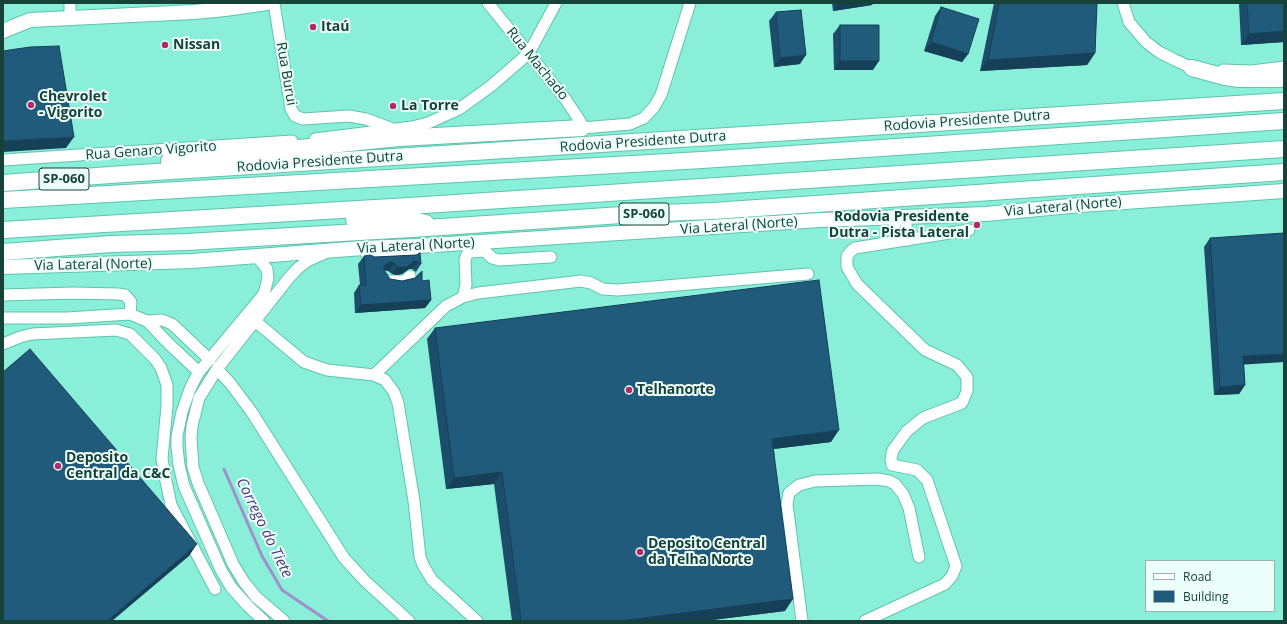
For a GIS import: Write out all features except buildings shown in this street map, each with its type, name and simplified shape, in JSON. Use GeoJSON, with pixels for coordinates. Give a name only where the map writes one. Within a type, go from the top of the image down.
{"type":"FeatureCollection","features":[{"type":"Feature","properties":{"kind":"highway"},"geometry":{"type":"LineString","coordinates":[[1192,68],[1225,77],[1239,79],[1284,79]]}},
{"type":"Feature","properties":{"kind":"highway","name":"Rodovia Presidente Dutra"},"geometry":{"type":"LineString","coordinates":[[3,184],[124,174],[1284,101]]}},
{"type":"Feature","properties":{"kind":"highway"},"geometry":{"type":"LineString","coordinates":[[967,142],[981,135],[1019,129],[1068,128],[1137,122],[1190,111],[1196,107]]}},
{"type":"Feature","properties":{"kind":"highway","name":"Rodovia Presidente Dutra"},"geometry":{"type":"LineString","coordinates":[[3,200],[702,160],[1284,121]]}},
{"type":"Feature","properties":{"kind":"highway"},"geometry":{"type":"LineString","coordinates":[[124,174],[144,166],[173,160],[399,138],[582,128]]}},
{"type":"Feature","properties":{"kind":"highway","name":"SP-060"},"geometry":{"type":"LineString","coordinates":[[3,230],[1284,149]]}},
{"type":"Feature","properties":{"kind":"highway","name":"SP-060"},"geometry":{"type":"LineString","coordinates":[[3,252],[110,244],[187,242],[637,214],[721,211],[1284,172]]}},
{"type":"Feature","properties":{"kind":"highway"},"geometry":{"type":"LineString","coordinates":[[3,238],[313,220],[403,218],[445,227]]}},
{"type":"Feature","properties":{"kind":"main road"},"geometry":{"type":"LineString","coordinates":[[194,12],[211,3]]}},
{"type":"Feature","properties":{"kind":"main road"},"geometry":{"type":"LineString","coordinates":[[3,20],[194,12],[267,3]]}},
{"type":"Feature","properties":{"kind":"main road"},"geometry":{"type":"LineString","coordinates":[[3,31],[30,20]]}},
{"type":"Feature","properties":{"kind":"main road","name":"Via Lateral (Norte)"},"geometry":{"type":"LineString","coordinates":[[3,267],[162,263],[332,250],[369,256],[413,254],[820,220],[986,214],[1081,204],[1284,191]]}},
{"type":"Feature","properties":{"kind":"street"},"geometry":{"type":"LineString","coordinates":[[70,3],[70,18]]}},
{"type":"Feature","properties":{"kind":"street","name":"Rua Burui"},"geometry":{"type":"LineString","coordinates":[[274,3],[291,109],[295,116],[303,119],[349,116],[366,119],[393,129]]}},
{"type":"Feature","properties":{"kind":"street","name":"Rua Machado"},"geometry":{"type":"LineString","coordinates":[[488,3],[574,111],[582,128]]}},
{"type":"Feature","properties":{"kind":"street"},"geometry":{"type":"LineString","coordinates":[[529,53],[556,3]]}},
{"type":"Feature","properties":{"kind":"street"},"geometry":{"type":"LineString","coordinates":[[582,128],[630,124],[644,118],[654,107],[661,95],[690,3]]}},
{"type":"Feature","properties":{"kind":"street"},"geometry":{"type":"LineString","coordinates":[[1123,3],[1129,22],[1146,42],[1159,52],[1192,68],[1252,71],[1284,67]]}},
{"type":"Feature","properties":{"kind":"street","name":"Rua Genaro Vigorito"},"geometry":{"type":"LineString","coordinates":[[3,160],[299,141],[428,123],[459,109],[491,86],[529,53]]}},
{"type":"Feature","properties":{"kind":"street"},"geometry":{"type":"LineString","coordinates":[[900,218],[908,240]]}},
{"type":"Feature","properties":{"kind":"street"},"geometry":{"type":"LineString","coordinates":[[896,242],[900,218]]}},
{"type":"Feature","properties":{"kind":"street"},"geometry":{"type":"LineString","coordinates":[[892,465],[891,458],[893,450],[907,431],[923,418],[962,403],[967,391],[967,377],[957,365],[925,350],[857,284],[847,267],[847,256],[856,248],[969,230]]}},
{"type":"Feature","properties":{"kind":"street"},"geometry":{"type":"LineString","coordinates":[[264,621],[248,606],[232,587],[221,570],[184,486],[177,447],[179,424],[186,400],[199,372],[213,364],[255,321],[297,269],[316,256],[332,250]]}},
{"type":"Feature","properties":{"kind":"street"},"geometry":{"type":"LineString","coordinates":[[462,297],[466,285],[465,260],[467,254],[470,252],[484,251],[492,258],[499,260],[551,257]]}},
{"type":"Feature","properties":{"kind":"street"},"geometry":{"type":"LineString","coordinates":[[253,256],[259,259],[267,269],[268,278],[265,290],[263,295],[213,364],[197,405],[190,438],[193,467],[198,483],[233,564],[244,582],[256,597],[284,621]]}},
{"type":"Feature","properties":{"kind":"street"},"geometry":{"type":"LineString","coordinates":[[374,375],[446,306],[462,297],[478,293],[581,281],[603,289],[618,290],[808,274]]}},
{"type":"Feature","properties":{"kind":"street"},"geometry":{"type":"LineString","coordinates":[[385,277],[388,281],[397,282],[406,281],[410,276]]}},
{"type":"Feature","properties":{"kind":"street"},"geometry":{"type":"LineString","coordinates":[[3,295],[73,293],[125,295],[131,302],[130,314]]}},
{"type":"Feature","properties":{"kind":"street"},"geometry":{"type":"LineString","coordinates":[[3,318],[67,318],[130,314],[147,321],[199,372]]}},
{"type":"Feature","properties":{"kind":"street"},"geometry":{"type":"LineString","coordinates":[[147,321],[162,320],[172,324],[230,383],[251,412],[344,558],[364,581],[409,621]]}},
{"type":"Feature","properties":{"kind":"street"},"geometry":{"type":"LineString","coordinates":[[255,321],[304,362],[327,370],[374,375],[384,380],[389,385],[394,392],[398,403],[414,501],[422,565],[432,580],[477,621]]}},
{"type":"Feature","properties":{"kind":"street"},"geometry":{"type":"LineString","coordinates":[[3,344],[32,334],[116,330],[130,334],[155,359],[161,368],[168,385],[162,459],[171,505],[215,589]]}},
{"type":"Feature","properties":{"kind":"street"},"geometry":{"type":"LineString","coordinates":[[877,479],[892,465]]}},
{"type":"Feature","properties":{"kind":"street"},"geometry":{"type":"LineString","coordinates":[[865,621],[944,584],[952,576],[956,566],[927,480],[917,470],[892,465]]}},
{"type":"Feature","properties":{"kind":"street"},"geometry":{"type":"LineString","coordinates":[[802,621],[787,504],[789,493],[794,488],[804,483],[877,479],[889,481],[895,484],[903,494],[909,508],[919,557]]}},
{"type":"Feature","properties":{"kind":"waterway","name":"Corrego do Tiete"},"geometry":{"type":"LineString","coordinates":[[224,469],[262,556],[282,590],[328,621]]}},
{"type":"Feature","properties":{"kind":"place","name":"Itaú"},"geometry":{"type":"Point","coordinates":[313,27]}},
{"type":"Feature","properties":{"kind":"place","name":"Nissan"},"geometry":{"type":"Point","coordinates":[165,45]}},
{"type":"Feature","properties":{"kind":"place","name":"Chevrolet - Vigorito"},"geometry":{"type":"Point","coordinates":[31,105]}},
{"type":"Feature","properties":{"kind":"place","name":"La Torre"},"geometry":{"type":"Point","coordinates":[393,106]}},
{"type":"Feature","properties":{"kind":"place","name":"Rodovia Presidente Dutra - Pista Lateral"},"geometry":{"type":"Point","coordinates":[977,225]}},
{"type":"Feature","properties":{"kind":"place","name":"Telhanorte"},"geometry":{"type":"Point","coordinates":[629,390]}},
{"type":"Feature","properties":{"kind":"place","name":"Deposito Central da C&C"},"geometry":{"type":"Point","coordinates":[58,466]}},
{"type":"Feature","properties":{"kind":"place","name":"Deposito Central da Telha Norte"},"geometry":{"type":"Point","coordinates":[640,552]}}]}
